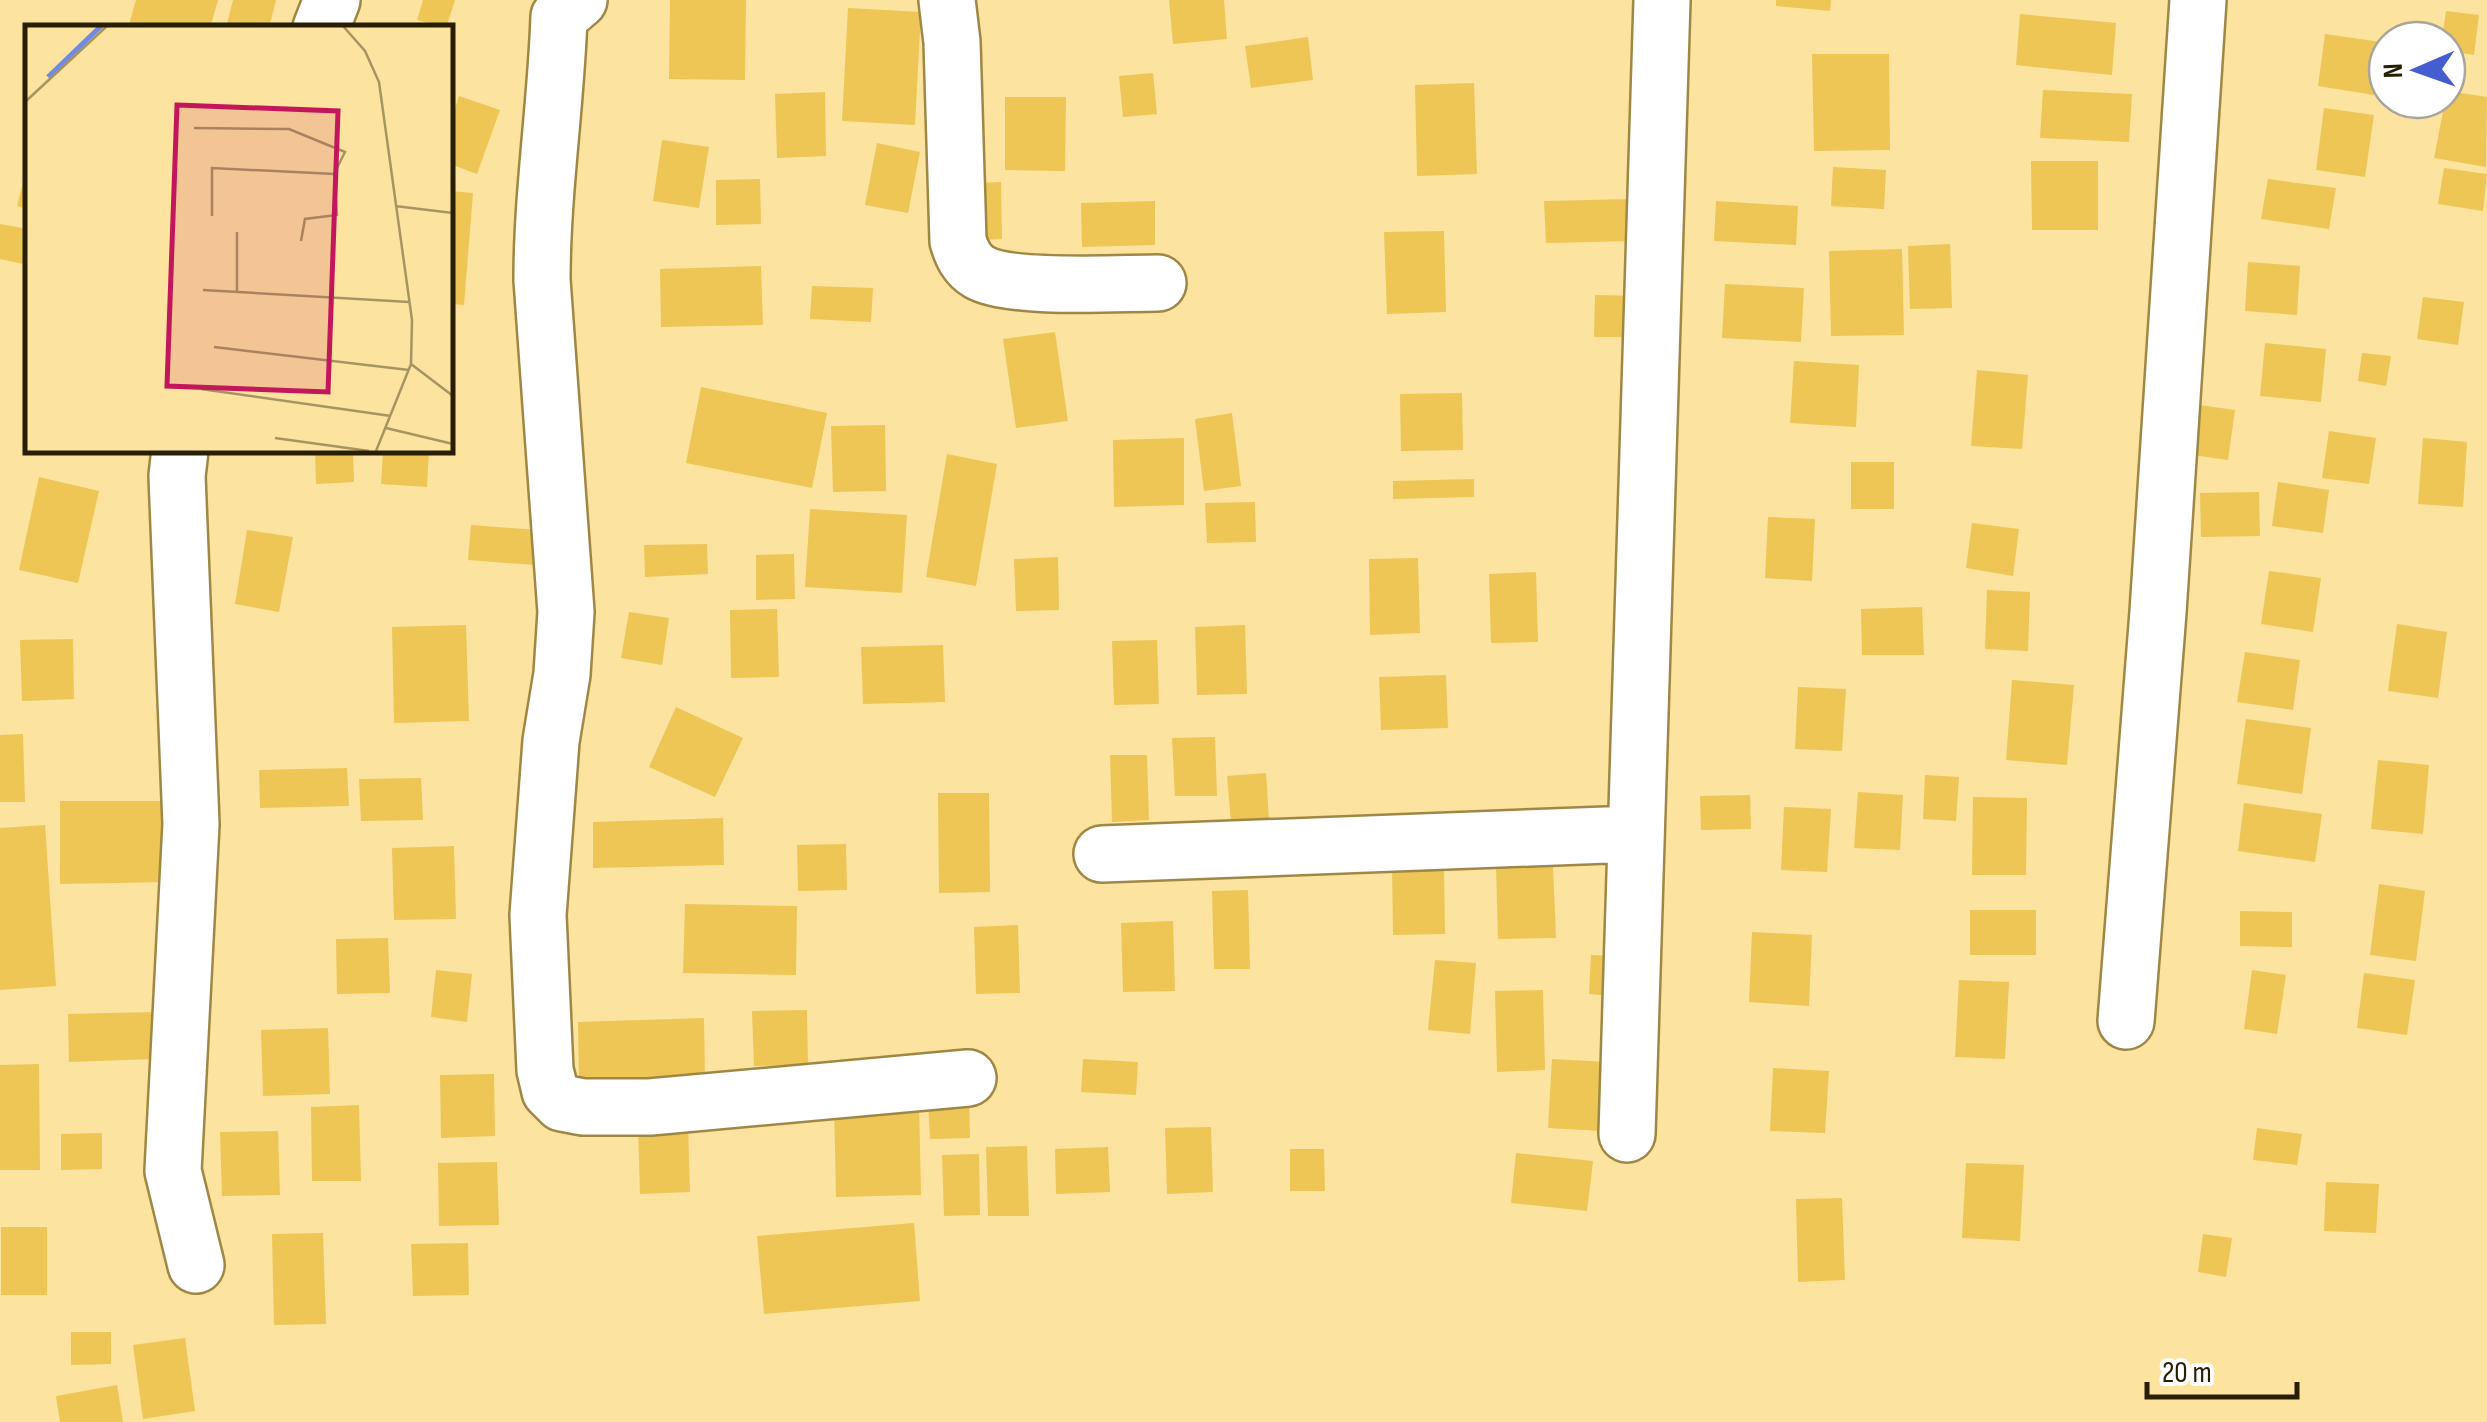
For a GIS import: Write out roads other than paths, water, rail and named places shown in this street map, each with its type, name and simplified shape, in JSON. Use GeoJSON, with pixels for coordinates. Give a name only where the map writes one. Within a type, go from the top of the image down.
{"type":"FeatureCollection","features":[{"type":"Feature","properties":{"kind":"street"},"geometry":{"type":"LineString","coordinates":[[322,25],[332,0]]}},
{"type":"Feature","properties":{"kind":"street"},"geometry":{"type":"LineString","coordinates":[[946,0],[952,42],[958,241],[963,257],[975,270],[1006,279],[1158,283]]}},
{"type":"Feature","properties":{"kind":"street"},"geometry":{"type":"LineString","coordinates":[[1627,1134],[1662,0]]}},
{"type":"Feature","properties":{"kind":"street"},"geometry":{"type":"LineString","coordinates":[[2126,1021],[2158,612],[2198,0]]}},
{"type":"Feature","properties":{"kind":"street"},"geometry":{"type":"LineString","coordinates":[[554,6],[553,137],[542,228],[542,280],[566,612],[538,915],[545,1070],[550,1091],[562,1103],[583,1107],[650,1107],[968,1078]]}},
{"type":"Feature","properties":{"kind":"street"},"geometry":{"type":"LineString","coordinates":[[180,452],[191,824],[173,1171],[196,1265]]}},
{"type":"Feature","properties":{"kind":"street"},"geometry":{"type":"LineString","coordinates":[[1102,854],[1634,834]]}}]}
